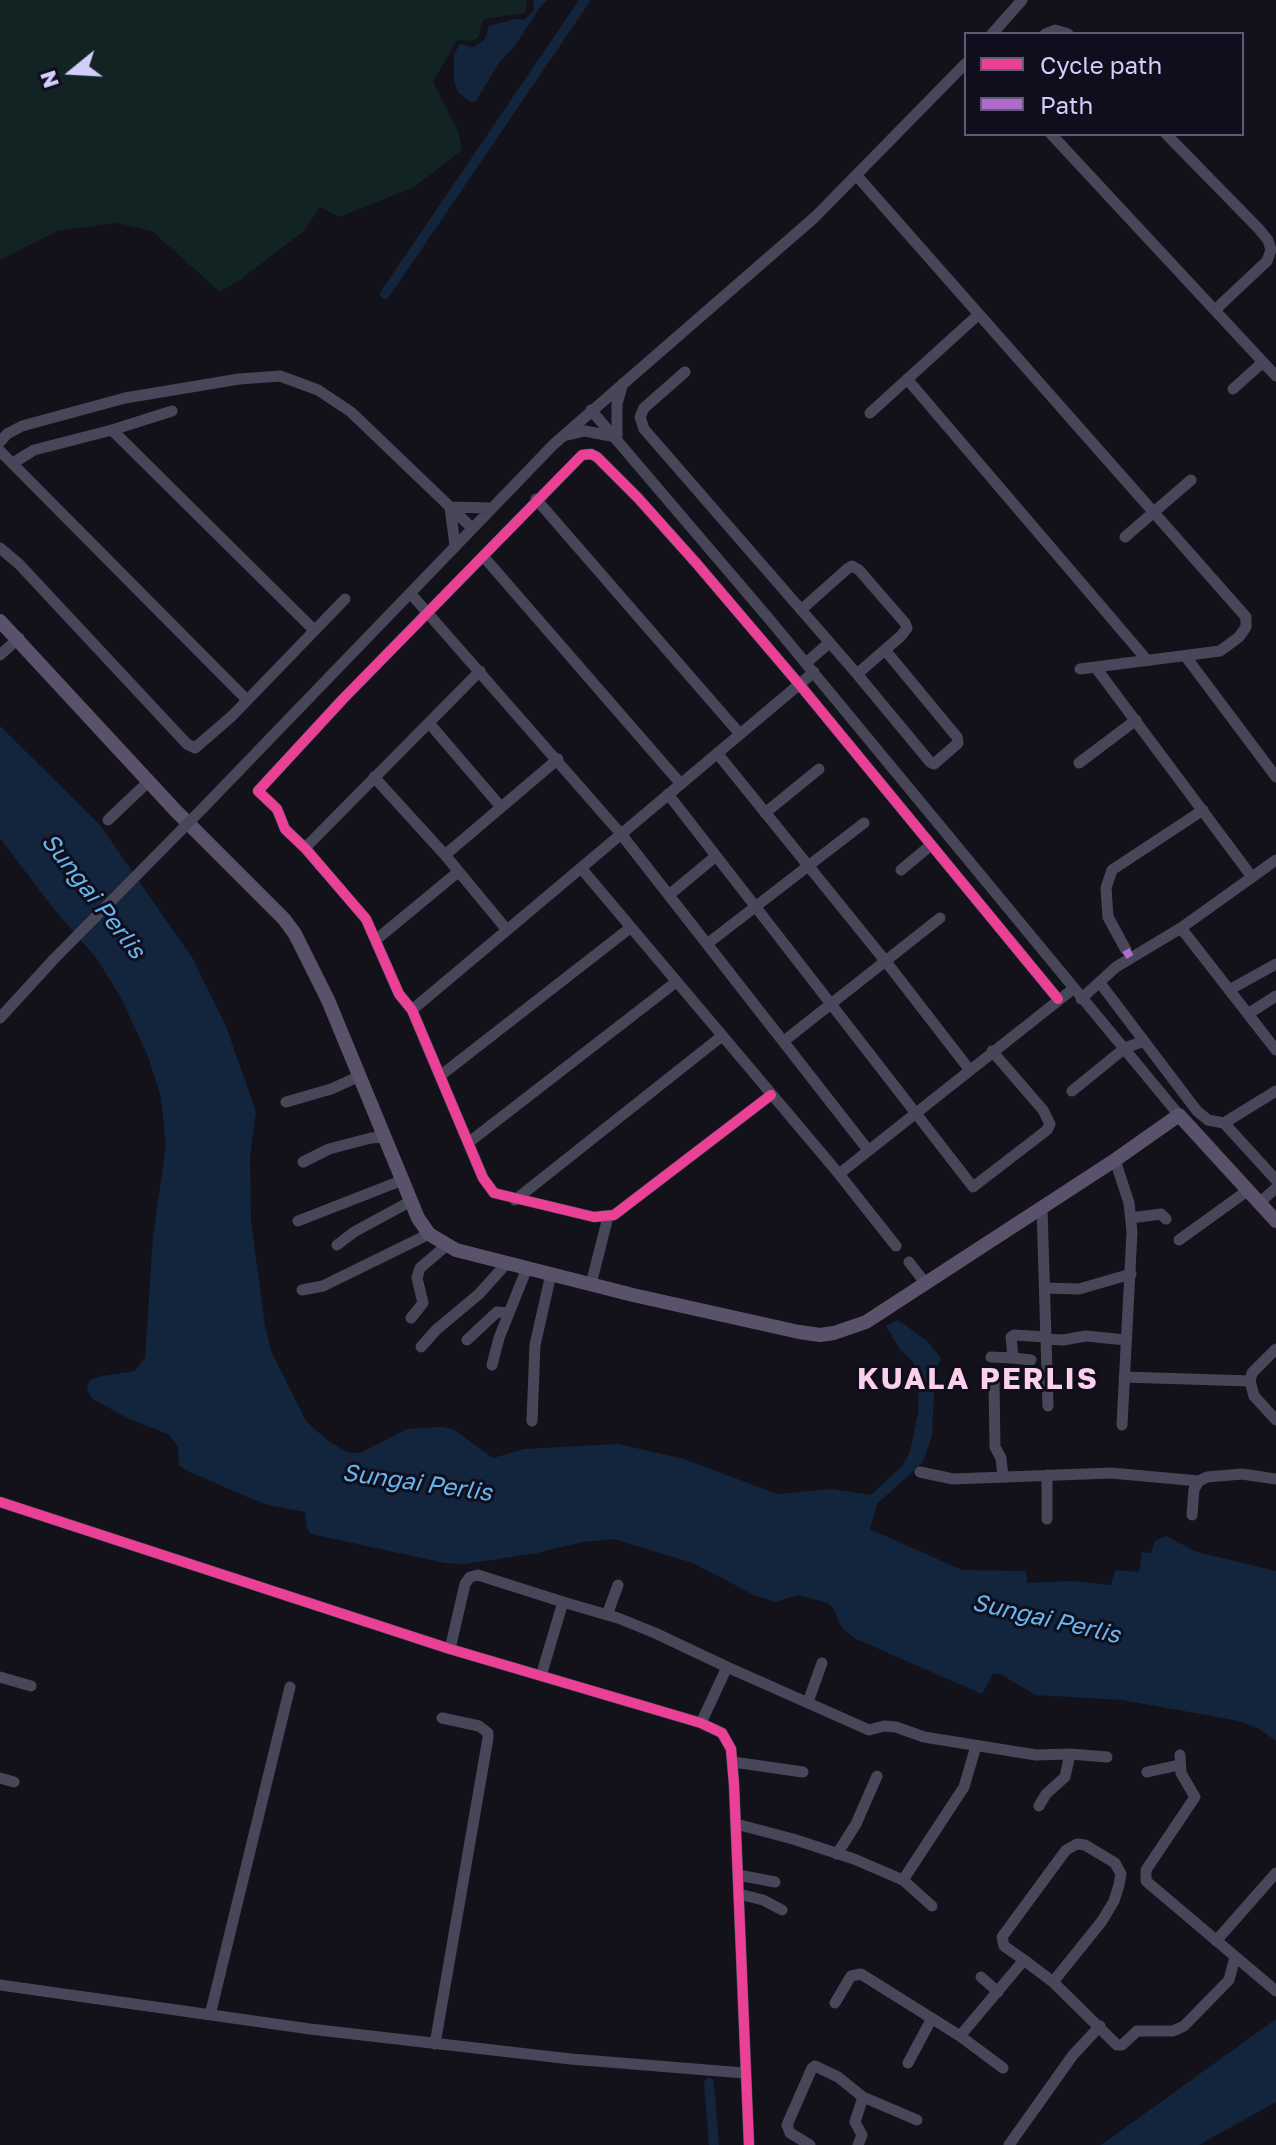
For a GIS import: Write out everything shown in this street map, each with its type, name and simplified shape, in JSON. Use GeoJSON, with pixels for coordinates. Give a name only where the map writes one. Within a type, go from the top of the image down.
{"type":"FeatureCollection","features":[{"type":"Feature","properties":{"kind":"main road"},"geometry":{"type":"LineString","coordinates":[[0,621],[295,934],[317,976],[418,1218],[429,1234],[447,1245],[506,1264],[820,1335],[844,1331],[866,1322],[926,1284],[1179,1115],[1276,1221]]}},
{"type":"Feature","properties":{"kind":"street"},"geometry":{"type":"LineString","coordinates":[[994,32],[1022,0]]}},
{"type":"Feature","properties":{"kind":"street"},"geometry":{"type":"LineString","coordinates":[[0,1018],[561,437],[708,312],[857,176],[964,65]]}},
{"type":"Feature","properties":{"kind":"street"},"geometry":{"type":"LineString","coordinates":[[1053,136],[1276,376]]}},
{"type":"Feature","properties":{"kind":"street"},"geometry":{"type":"LineString","coordinates":[[1168,136],[1258,228],[1268,240],[1271,250],[1267,261],[1215,310]]}},
{"type":"Feature","properties":{"kind":"street"},"geometry":{"type":"LineString","coordinates":[[857,176],[1233,600],[1247,622],[1239,637],[1229,646],[1209,653],[1080,669]]}},
{"type":"Feature","properties":{"kind":"street"},"geometry":{"type":"LineString","coordinates":[[870,413],[979,314]]}},
{"type":"Feature","properties":{"kind":"street"},"geometry":{"type":"LineString","coordinates":[[1233,389],[1263,362]]}},
{"type":"Feature","properties":{"kind":"street"},"geometry":{"type":"LineString","coordinates":[[685,372],[644,408],[640,417],[644,429],[934,764],[958,743],[957,737],[885,650]]}},
{"type":"Feature","properties":{"kind":"street"},"geometry":{"type":"LineString","coordinates":[[0,442],[22,426],[125,398],[239,379],[280,376],[318,390],[351,412],[471,527]]}},
{"type":"Feature","properties":{"kind":"street"},"geometry":{"type":"LineString","coordinates":[[907,379],[1147,660]]}},
{"type":"Feature","properties":{"kind":"street"},"geometry":{"type":"LineString","coordinates":[[617,437],[617,404],[624,382]]}},
{"type":"Feature","properties":{"kind":"street"},"geometry":{"type":"LineString","coordinates":[[591,410],[656,483],[1073,989]]}},
{"type":"Feature","properties":{"kind":"street"},"geometry":{"type":"LineString","coordinates":[[13,463],[34,450],[172,411]]}},
{"type":"Feature","properties":{"kind":"street"},"geometry":{"type":"LineString","coordinates":[[112,430],[314,630]]}},
{"type":"Feature","properties":{"kind":"street"},"geometry":{"type":"LineString","coordinates":[[561,437],[585,431],[617,437]]}},
{"type":"Feature","properties":{"kind":"street"},"geometry":{"type":"LineString","coordinates":[[0,451],[247,700]]}},
{"type":"Feature","properties":{"kind":"street"},"geometry":{"type":"LineString","coordinates":[[771,1095],[620,1212],[608,1217],[594,1217],[499,1197],[488,1186],[412,1010],[399,994],[377,939],[360,911],[285,829],[277,809],[259,793],[258,788],[536,499],[576,459],[587,453],[597,457],[638,498],[799,684],[1058,999]]}},
{"type":"Feature","properties":{"kind":"street"},"geometry":{"type":"LineString","coordinates":[[1125,537],[1191,480]]}},
{"type":"Feature","properties":{"kind":"street"},"geometry":{"type":"LineString","coordinates":[[638,498],[656,483]]}},
{"type":"Feature","properties":{"kind":"street"},"geometry":{"type":"LineString","coordinates":[[536,499],[740,734]]}},
{"type":"Feature","properties":{"kind":"street"},"geometry":{"type":"LineString","coordinates":[[450,507],[490,508]]}},
{"type":"Feature","properties":{"kind":"street"},"geometry":{"type":"LineString","coordinates":[[450,507],[455,545]]}},
{"type":"Feature","properties":{"kind":"street"},"geometry":{"type":"LineString","coordinates":[[0,548],[19,564],[187,744],[195,748],[247,700],[345,599]]}},
{"type":"Feature","properties":{"kind":"street"},"geometry":{"type":"LineString","coordinates":[[483,556],[681,784]]}},
{"type":"Feature","properties":{"kind":"street"},"geometry":{"type":"LineString","coordinates":[[801,610],[847,569],[856,567],[905,623],[906,632],[857,674]]}},
{"type":"Feature","properties":{"kind":"street"},"geometry":{"type":"LineString","coordinates":[[411,594],[621,834],[868,1150]]}},
{"type":"Feature","properties":{"kind":"street"},"geometry":{"type":"LineString","coordinates":[[0,655],[19,638]]}},
{"type":"Feature","properties":{"kind":"street"},"geometry":{"type":"LineString","coordinates":[[412,1010],[799,684],[829,643]]}},
{"type":"Feature","properties":{"kind":"street"},"geometry":{"type":"LineString","coordinates":[[1186,657],[1276,777]]}},
{"type":"Feature","properties":{"kind":"street"},"geometry":{"type":"LineString","coordinates":[[1096,668],[1252,877]]}},
{"type":"Feature","properties":{"kind":"street"},"geometry":{"type":"LineString","coordinates":[[305,848],[480,671]]}},
{"type":"Feature","properties":{"kind":"street"},"geometry":{"type":"LineString","coordinates":[[1079,763],[1136,720]]}},
{"type":"Feature","properties":{"kind":"street"},"geometry":{"type":"LineString","coordinates":[[429,723],[501,807]]}},
{"type":"Feature","properties":{"kind":"street"},"geometry":{"type":"LineString","coordinates":[[717,753],[969,1069]]}},
{"type":"Feature","properties":{"kind":"street"},"geometry":{"type":"LineString","coordinates":[[445,855],[558,759]]}},
{"type":"Feature","properties":{"kind":"street"},"geometry":{"type":"LineString","coordinates":[[765,813],[819,769]]}},
{"type":"Feature","properties":{"kind":"street"},"geometry":{"type":"LineString","coordinates":[[374,777],[445,855],[507,930]]}},
{"type":"Feature","properties":{"kind":"street"},"geometry":{"type":"LineString","coordinates":[[108,820],[149,781]]}},
{"type":"Feature","properties":{"kind":"street"},"geometry":{"type":"LineString","coordinates":[[668,794],[973,1187],[1047,1130],[1050,1124],[992,1051]]}},
{"type":"Feature","properties":{"kind":"street"},"geometry":{"type":"LineString","coordinates":[[912,822],[926,810]]}},
{"type":"Feature","properties":{"kind":"street"},"geometry":{"type":"LineString","coordinates":[[1126,950],[1108,917],[1106,888],[1112,870],[1203,810]]}},
{"type":"Feature","properties":{"kind":"street"},"geometry":{"type":"LineString","coordinates":[[707,944],[864,823]]}},
{"type":"Feature","properties":{"kind":"street"},"geometry":{"type":"LineString","coordinates":[[901,870],[931,845]]}},
{"type":"Feature","properties":{"kind":"street"},"geometry":{"type":"LineString","coordinates":[[669,895],[716,856]]}},
{"type":"Feature","properties":{"kind":"street"},"geometry":{"type":"LineString","coordinates":[[1091,991],[1116,967],[1181,928],[1276,860]]}},
{"type":"Feature","properties":{"kind":"street"},"geometry":{"type":"LineString","coordinates":[[581,868],[896,1246]]}},
{"type":"Feature","properties":{"kind":"street"},"geometry":{"type":"LineString","coordinates":[[377,939],[458,872]]}},
{"type":"Feature","properties":{"kind":"street"},"geometry":{"type":"LineString","coordinates":[[784,1041],[887,963],[940,918]]}},
{"type":"Feature","properties":{"kind":"street"},"geometry":{"type":"LineString","coordinates":[[440,1076],[630,928]]}},
{"type":"Feature","properties":{"kind":"street"},"geometry":{"type":"LineString","coordinates":[[1181,928],[1276,1050]]}},
{"type":"Feature","properties":{"kind":"street"},"geometry":{"type":"LineString","coordinates":[[1229,990],[1276,964]]}},
{"type":"Feature","properties":{"kind":"street"},"geometry":{"type":"LineString","coordinates":[[468,1143],[676,982]]}},
{"type":"Feature","properties":{"kind":"street"},"geometry":{"type":"LineString","coordinates":[[839,1174],[1073,989],[1091,991],[1134,1045],[1202,1116],[1224,1123],[1276,1180]]}},
{"type":"Feature","properties":{"kind":"street"},"geometry":{"type":"LineString","coordinates":[[1091,991],[1134,1045],[1179,1115]]}},
{"type":"Feature","properties":{"kind":"street"},"geometry":{"type":"LineString","coordinates":[[1248,1014],[1276,996]]}},
{"type":"Feature","properties":{"kind":"street"},"geometry":{"type":"LineString","coordinates":[[515,1200],[722,1036]]}},
{"type":"Feature","properties":{"kind":"street"},"geometry":{"type":"LineString","coordinates":[[1072,1091],[1134,1045]]}},
{"type":"Feature","properties":{"kind":"street"},"geometry":{"type":"LineString","coordinates":[[286,1102],[331,1089],[360,1076]]}},
{"type":"Feature","properties":{"kind":"street"},"geometry":{"type":"LineString","coordinates":[[1224,1123],[1276,1091]]}},
{"type":"Feature","properties":{"kind":"street"},"geometry":{"type":"LineString","coordinates":[[303,1162],[340,1146],[386,1137]]}},
{"type":"Feature","properties":{"kind":"street"},"geometry":{"type":"LineString","coordinates":[[1115,1160],[1131,1218],[1131,1274],[1122,1425]]}},
{"type":"Feature","properties":{"kind":"street"},"geometry":{"type":"LineString","coordinates":[[298,1221],[403,1180]]}},
{"type":"Feature","properties":{"kind":"street"},"geometry":{"type":"LineString","coordinates":[[1259,1203],[1276,1188]]}},
{"type":"Feature","properties":{"kind":"street"},"geometry":{"type":"LineString","coordinates":[[1179,1240],[1247,1191]]}},
{"type":"Feature","properties":{"kind":"street"},"geometry":{"type":"LineString","coordinates":[[337,1245],[354,1232],[411,1201]]}},
{"type":"Feature","properties":{"kind":"street"},"geometry":{"type":"LineString","coordinates":[[1042,1208],[1048,1406]]}},
{"type":"Feature","properties":{"kind":"street"},"geometry":{"type":"LineString","coordinates":[[1131,1218],[1161,1214],[1166,1219]]}},
{"type":"Feature","properties":{"kind":"street"},"geometry":{"type":"LineString","coordinates":[[591,1284],[608,1217]]}},
{"type":"Feature","properties":{"kind":"street"},"geometry":{"type":"LineString","coordinates":[[302,1290],[323,1286],[429,1234]]}},
{"type":"Feature","properties":{"kind":"street"},"geometry":{"type":"LineString","coordinates":[[411,1318],[423,1303],[417,1278],[420,1268],[447,1245]]}},
{"type":"Feature","properties":{"kind":"street"},"geometry":{"type":"LineString","coordinates":[[909,1262],[926,1284]]}},
{"type":"Feature","properties":{"kind":"street"},"geometry":{"type":"LineString","coordinates":[[421,1347],[436,1330],[479,1294],[506,1264]]}},
{"type":"Feature","properties":{"kind":"street"},"geometry":{"type":"LineString","coordinates":[[492,1365],[527,1268]]}},
{"type":"Feature","properties":{"kind":"street"},"geometry":{"type":"LineString","coordinates":[[532,1421],[535,1345],[551,1274]]}},
{"type":"Feature","properties":{"kind":"street"},"geometry":{"type":"LineString","coordinates":[[1045,1288],[1079,1289],[1131,1274]]}},
{"type":"Feature","properties":{"kind":"street"},"geometry":{"type":"LineString","coordinates":[[467,1340],[497,1312],[509,1313]]}},
{"type":"Feature","properties":{"kind":"street"},"geometry":{"type":"LineString","coordinates":[[1013,1358],[1012,1336],[1063,1340],[1086,1336],[1126,1340]]}},
{"type":"Feature","properties":{"kind":"street"},"geometry":{"type":"LineString","coordinates":[[1276,1349],[1252,1373],[1250,1381],[1254,1396],[1276,1420]]}},
{"type":"Feature","properties":{"kind":"street"},"geometry":{"type":"LineString","coordinates":[[991,1357],[1031,1360]]}},
{"type":"Feature","properties":{"kind":"street"},"geometry":{"type":"LineString","coordinates":[[1124,1377],[1250,1381]]}},
{"type":"Feature","properties":{"kind":"street"},"geometry":{"type":"LineString","coordinates":[[994,1382],[995,1447],[1001,1458],[1003,1477]]}},
{"type":"Feature","properties":{"kind":"street"},"geometry":{"type":"LineString","coordinates":[[920,1472],[953,1479],[1111,1473],[1199,1481]]}},
{"type":"Feature","properties":{"kind":"street"},"geometry":{"type":"LineString","coordinates":[[1192,1515],[1194,1489],[1199,1481],[1207,1477],[1242,1474],[1276,1479]]}},
{"type":"Feature","properties":{"kind":"street"},"geometry":{"type":"LineString","coordinates":[[1047,1475],[1047,1519]]}},
{"type":"Feature","properties":{"kind":"street"},"geometry":{"type":"LineString","coordinates":[[0,1502],[450,1649],[701,1723],[727,1738],[733,1762],[749,2145]]}},
{"type":"Feature","properties":{"kind":"street"},"geometry":{"type":"LineString","coordinates":[[450,1649],[465,1584],[470,1577],[478,1575],[655,1633],[869,1730],[896,1727],[920,1737],[1036,1755],[1107,1757]]}},
{"type":"Feature","properties":{"kind":"street"},"geometry":{"type":"LineString","coordinates":[[607,1615],[618,1585]]}},
{"type":"Feature","properties":{"kind":"street"},"geometry":{"type":"LineString","coordinates":[[541,1676],[563,1602]]}},
{"type":"Feature","properties":{"kind":"street"},"geometry":{"type":"LineString","coordinates":[[808,1702],[822,1663]]}},
{"type":"Feature","properties":{"kind":"street"},"geometry":{"type":"LineString","coordinates":[[701,1723],[727,1667]]}},
{"type":"Feature","properties":{"kind":"street"},"geometry":{"type":"LineString","coordinates":[[0,1677],[31,1686]]}},
{"type":"Feature","properties":{"kind":"street"},"geometry":{"type":"LineString","coordinates":[[210,2015],[290,1687]]}},
{"type":"Feature","properties":{"kind":"street"},"geometry":{"type":"LineString","coordinates":[[435,2044],[488,1738],[488,1733],[479,1726],[442,1718]]}},
{"type":"Feature","properties":{"kind":"street"},"geometry":{"type":"LineString","coordinates":[[903,1880],[964,1787],[976,1746]]}},
{"type":"Feature","properties":{"kind":"street"},"geometry":{"type":"LineString","coordinates":[[1039,1806],[1046,1794],[1065,1777],[1070,1754]]}},
{"type":"Feature","properties":{"kind":"street"},"geometry":{"type":"LineString","coordinates":[[1147,1772],[1180,1760],[1181,1773],[1195,1797],[1146,1870],[1146,1881],[1276,1991]]}},
{"type":"Feature","properties":{"kind":"street"},"geometry":{"type":"LineString","coordinates":[[733,1762],[803,1772]]}},
{"type":"Feature","properties":{"kind":"street"},"geometry":{"type":"LineString","coordinates":[[837,1854],[858,1820],[877,1776]]}},
{"type":"Feature","properties":{"kind":"street"},"geometry":{"type":"LineString","coordinates":[[0,1778],[14,1782]]}},
{"type":"Feature","properties":{"kind":"street"},"geometry":{"type":"LineString","coordinates":[[736,1824],[877,1867],[903,1880],[932,1906]]}},
{"type":"Feature","properties":{"kind":"street"},"geometry":{"type":"LineString","coordinates":[[1053,1982],[1102,1921],[1114,1901],[1121,1874],[1115,1863],[1081,1844],[1072,1845],[1002,1937],[1004,1946],[1053,1982],[1121,2046],[1137,2031],[1173,2031],[1184,2026],[1229,1980],[1235,1957]]}},
{"type":"Feature","properties":{"kind":"street"},"geometry":{"type":"LineString","coordinates":[[1216,1941],[1276,1873]]}},
{"type":"Feature","properties":{"kind":"street"},"geometry":{"type":"LineString","coordinates":[[738,1875],[775,1882]]}},
{"type":"Feature","properties":{"kind":"street"},"geometry":{"type":"LineString","coordinates":[[739,1894],[763,1900],[782,1910]]}},
{"type":"Feature","properties":{"kind":"street"},"geometry":{"type":"LineString","coordinates":[[960,2036],[1024,1960]]}},
{"type":"Feature","properties":{"kind":"street"},"geometry":{"type":"LineString","coordinates":[[835,2003],[849,1979],[858,1974],[960,2036],[1003,2068]]}},
{"type":"Feature","properties":{"kind":"street"},"geometry":{"type":"LineString","coordinates":[[981,1977],[998,1992]]}},
{"type":"Feature","properties":{"kind":"street"},"geometry":{"type":"LineString","coordinates":[[0,1985],[435,2044],[744,2073]]}},
{"type":"Feature","properties":{"kind":"street"},"geometry":{"type":"LineString","coordinates":[[908,2063],[932,2018]]}},
{"type":"Feature","properties":{"kind":"street"},"geometry":{"type":"LineString","coordinates":[[1009,2145],[1073,2055],[1100,2026]]}},
{"type":"Feature","properties":{"kind":"street"},"geometry":{"type":"LineString","coordinates":[[810,2145],[790,2133],[787,2125],[812,2068],[820,2067],[863,2097],[917,2120]]}},
{"type":"Feature","properties":{"kind":"street"},"geometry":{"type":"LineString","coordinates":[[858,2145],[862,2135],[855,2123],[863,2097]]}},
{"type":"Feature","properties":{"kind":"shaded area"},"geometry":{"type":"Polygon","coordinates":[[[0,0],[527,0],[525,13],[484,19],[478,38],[457,40],[433,82],[458,131],[462,150],[414,187],[339,217],[320,207],[304,231],[220,292],[152,231],[117,223],[57,231],[0,260],[0,0]]]}},
{"type":"Feature","properties":{"kind":"water"},"geometry":{"type":"Polygon","coordinates":[[[534,0],[547,0],[515,46],[499,63],[476,101],[471,102],[458,92],[454,81],[454,54],[460,44],[473,47],[485,39],[489,26],[515,19],[524,20],[533,11],[534,0]]]}},
{"type":"Feature","properties":{"kind":"water","name":"Sungai Perlis"},"geometry":{"type":"Polygon","coordinates":[[[0,726],[100,825],[193,959],[227,1029],[256,1112],[250,1157],[251,1221],[271,1351],[306,1421],[328,1441],[349,1453],[360,1453],[407,1429],[441,1427],[453,1429],[493,1458],[524,1449],[618,1444],[684,1459],[777,1494],[833,1489],[871,1495],[902,1466],[910,1452],[918,1414],[919,1375],[886,1326],[898,1320],[926,1340],[941,1358],[935,1372],[932,1436],[923,1462],[877,1504],[870,1529],[962,1570],[1026,1571],[1027,1583],[1072,1581],[1111,1585],[1115,1570],[1139,1572],[1142,1552],[1151,1553],[1155,1541],[1166,1536],[1197,1552],[1276,1571],[1276,1741],[1259,1729],[1239,1721],[1122,1700],[1036,1695],[1000,1674],[993,1674],[982,1694],[854,1638],[842,1628],[828,1603],[798,1595],[775,1602],[754,1595],[693,1563],[614,1539],[465,1564],[445,1563],[311,1534],[307,1529],[305,1512],[272,1506],[190,1472],[179,1466],[178,1447],[168,1434],[129,1419],[91,1398],[87,1386],[90,1380],[135,1371],[145,1358],[153,1237],[166,1145],[161,1097],[147,1054],[121,998],[97,959],[0,838],[0,726]]]}},
{"type":"Feature","properties":{"kind":"water"},"geometry":{"type":"Polygon","coordinates":[[[1276,2019],[1276,2102],[1199,2145],[1101,2145],[1276,2019]]]}},
{"type":"Feature","properties":{"kind":"waterway"},"geometry":{"type":"LineString","coordinates":[[385,294],[585,0]]}},
{"type":"Feature","properties":{"kind":"waterway"},"geometry":{"type":"LineString","coordinates":[[709,2083],[714,2145]]}},
{"type":"Feature","properties":{"kind":"marked path"},"geometry":{"type":"LineString","coordinates":[[1126,950],[1130,957]]}},
{"type":"Feature","properties":{"kind":"cycle path"},"geometry":{"type":"LineString","coordinates":[[771,1095],[614,1215],[594,1217],[494,1193],[483,1178],[412,1010],[399,994],[366,919],[285,829],[277,809],[258,791],[343,699],[582,455],[597,457],[697,564],[1058,999]]}},
{"type":"Feature","properties":{"kind":"cycle path"},"geometry":{"type":"LineString","coordinates":[[0,1502],[450,1649],[701,1723],[722,1733],[731,1749],[734,1784],[749,2145]]}},
{"type":"Feature","properties":{"kind":"district","name":"KUALA PERLIS"},"geometry":{"type":"Point","coordinates":[978,1379]}}]}
